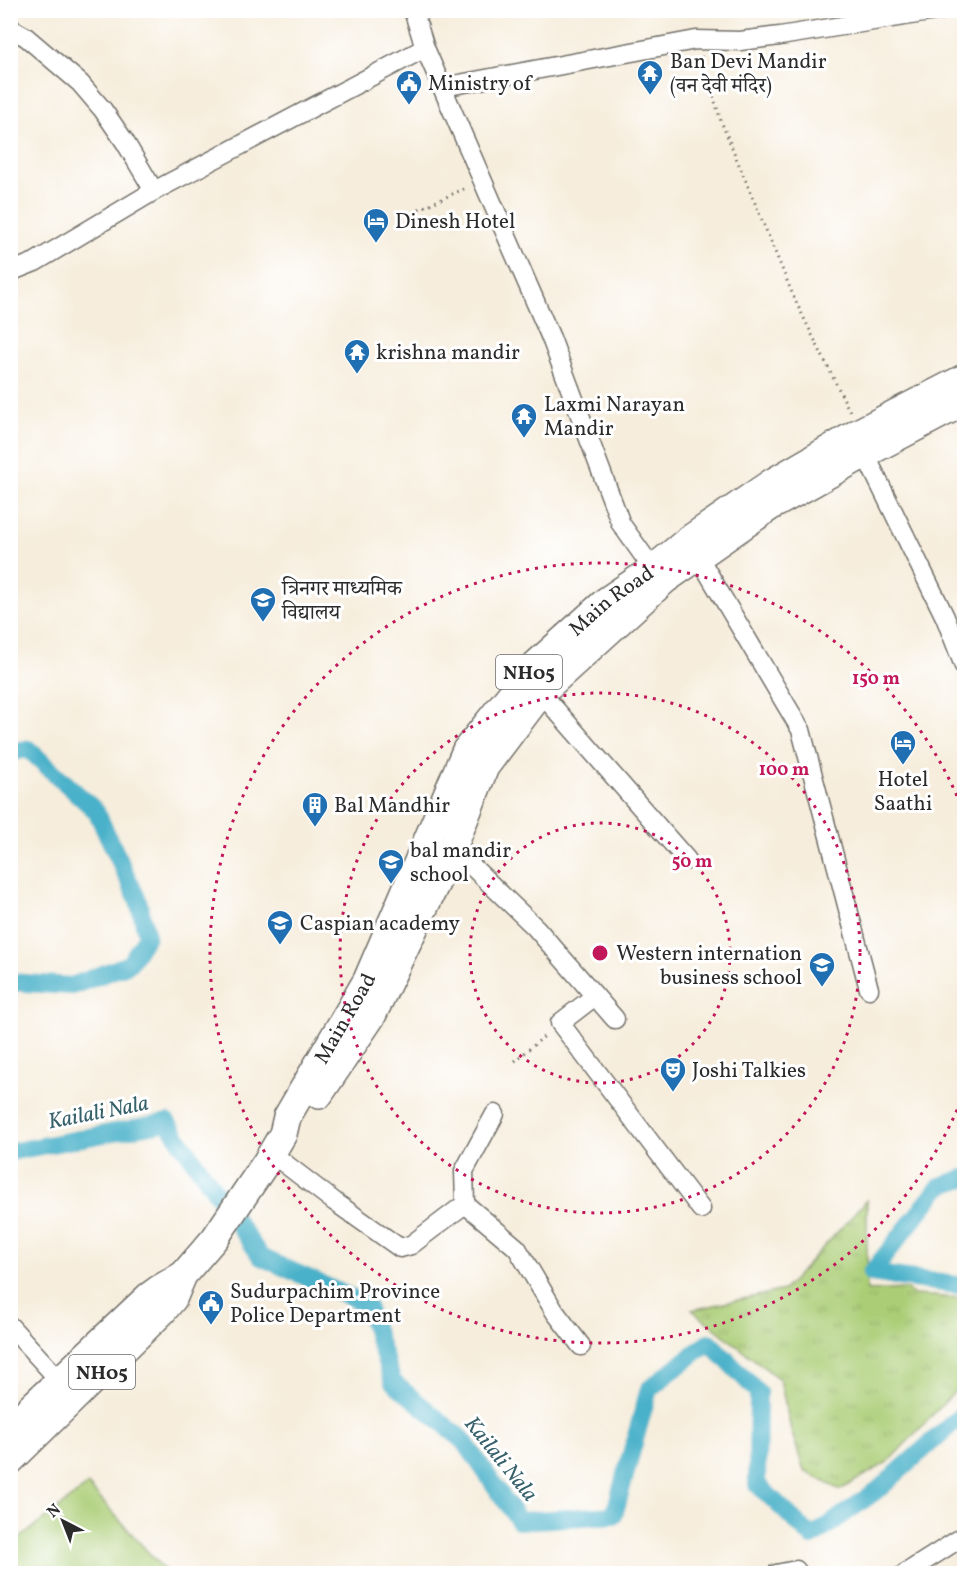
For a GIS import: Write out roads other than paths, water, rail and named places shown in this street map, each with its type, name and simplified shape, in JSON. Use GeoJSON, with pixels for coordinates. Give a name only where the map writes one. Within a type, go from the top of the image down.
{"type":"FeatureCollection","features":[{"type":"Feature","properties":{"kind":"main road","name":"Main Road"},"geometry":{"type":"LineString","coordinates":[[274,1150],[287,1117],[367,980],[466,750],[533,667],[606,601],[698,556],[862,443],[964,378]]}},
{"type":"Feature","properties":{"kind":"main road","name":"Main Road"},"geometry":{"type":"LineString","coordinates":[[274,1150],[298,1126],[372,1016],[453,848],[485,767],[541,693],[659,575],[688,540],[771,483],[964,402]]}},
{"type":"Feature","properties":{"kind":"main road","name":"NH05"},"geometry":{"type":"LineString","coordinates":[[10,1461],[163,1311],[173,1299],[183,1275],[215,1238],[274,1150]]}},
{"type":"Feature","properties":{"kind":"main road","name":"NH05"},"geometry":{"type":"LineString","coordinates":[[10,1427],[159,1288],[183,1275]]}},
{"type":"Feature","properties":{"kind":"street"},"geometry":{"type":"LineString","coordinates":[[412,10],[425,48],[551,338],[621,524],[659,575]]}},
{"type":"Feature","properties":{"kind":"street"},"geometry":{"type":"LineString","coordinates":[[443,87],[696,40],[740,41],[942,10]]}},
{"type":"Feature","properties":{"kind":"street"},"geometry":{"type":"LineString","coordinates":[[10,28],[26,37],[80,83],[103,110],[125,142],[154,191]]}},
{"type":"Feature","properties":{"kind":"street"},"geometry":{"type":"LineString","coordinates":[[10,272],[35,262],[154,191],[425,48]]}},
{"type":"Feature","properties":{"kind":"street"},"geometry":{"type":"LineString","coordinates":[[862,443],[945,617],[964,666]]}},
{"type":"Feature","properties":{"kind":"street"},"geometry":{"type":"LineString","coordinates":[[698,556],[801,730],[869,989]]}},
{"type":"Feature","properties":{"kind":"street"},"geometry":{"type":"LineString","coordinates":[[541,693],[687,860]]}},
{"type":"Feature","properties":{"kind":"street"},"geometry":{"type":"LineString","coordinates":[[453,848],[536,928],[615,1019]]}},
{"type":"Feature","properties":{"kind":"street"},"geometry":{"type":"LineString","coordinates":[[595,996],[560,1023],[701,1209]]}},
{"type":"Feature","properties":{"kind":"street"},"geometry":{"type":"LineString","coordinates":[[495,1114],[464,1171],[465,1204],[517,1248],[555,1312],[581,1346]]}},
{"type":"Feature","properties":{"kind":"street"},"geometry":{"type":"LineString","coordinates":[[274,1150],[334,1202],[400,1248],[411,1245],[465,1204]]}},
{"type":"Feature","properties":{"kind":"street"},"geometry":{"type":"LineString","coordinates":[[10,1326],[60,1381]]}},
{"type":"Feature","properties":{"kind":"street"},"geometry":{"type":"LineString","coordinates":[[904,1574],[964,1536]]}},
{"type":"Feature","properties":{"kind":"street"},"geometry":{"type":"LineString","coordinates":[[776,1574],[796,1570],[799,1574]]}},
{"type":"Feature","properties":{"kind":"waterway","name":"Kailali Nala"},"geometry":{"type":"LineString","coordinates":[[10,752],[28,749],[96,811],[138,900],[147,936],[129,964],[72,986],[10,982]]}},
{"type":"Feature","properties":{"kind":"waterway","name":"Kailali Nala"},"geometry":{"type":"LineString","coordinates":[[10,1152],[167,1122],[261,1257],[366,1304],[393,1382],[464,1441],[519,1521],[614,1515],[649,1389],[709,1342],[758,1392],[757,1484],[812,1537],[879,1489],[964,1413]]}},
{"type":"Feature","properties":{"kind":"waterway","name":"Kailali Nala"},"geometry":{"type":"LineString","coordinates":[[964,1178],[940,1186],[871,1273],[964,1286]]}},
{"type":"Feature","properties":{"kind":"place","name":"Ban Devi Mandir (वन देवी मंदिर)"},"geometry":{"type":"Point","coordinates":[650,96]}},
{"type":"Feature","properties":{"kind":"place","name":"Ministry of"},"geometry":{"type":"Point","coordinates":[409,106]}},
{"type":"Feature","properties":{"kind":"place","name":"Dinesh Hotel"},"geometry":{"type":"Point","coordinates":[376,244]}},
{"type":"Feature","properties":{"kind":"place","name":"krishna mandir"},"geometry":{"type":"Point","coordinates":[357,375]}},
{"type":"Feature","properties":{"kind":"place","name":"Laxmi Narayan Mandir"},"geometry":{"type":"Point","coordinates":[524,439]}},
{"type":"Feature","properties":{"kind":"place","name":"त्रिनगर माध्यमिक विद्यालय"},"geometry":{"type":"Point","coordinates":[263,623]}},
{"type":"Feature","properties":{"kind":"place","name":"Hotel Saathi"},"geometry":{"type":"Point","coordinates":[903,766]}},
{"type":"Feature","properties":{"kind":"place","name":"Bal Mandhir"},"geometry":{"type":"Point","coordinates":[315,828]}},
{"type":"Feature","properties":{"kind":"place","name":"bal mandir school"},"geometry":{"type":"Point","coordinates":[391,885]}},
{"type":"Feature","properties":{"kind":"place","name":"Caspian academy"},"geometry":{"type":"Point","coordinates":[280,946]}},
{"type":"Feature","properties":{"kind":"place","name":"Western internation business school"},"geometry":{"type":"Point","coordinates":[822,988]}},
{"type":"Feature","properties":{"kind":"place","name":"Joshi Talkies"},"geometry":{"type":"Point","coordinates":[673,1093]}},
{"type":"Feature","properties":{"kind":"place","name":"Sudurpachim Province Police Department"},"geometry":{"type":"Point","coordinates":[211,1326]}}]}
